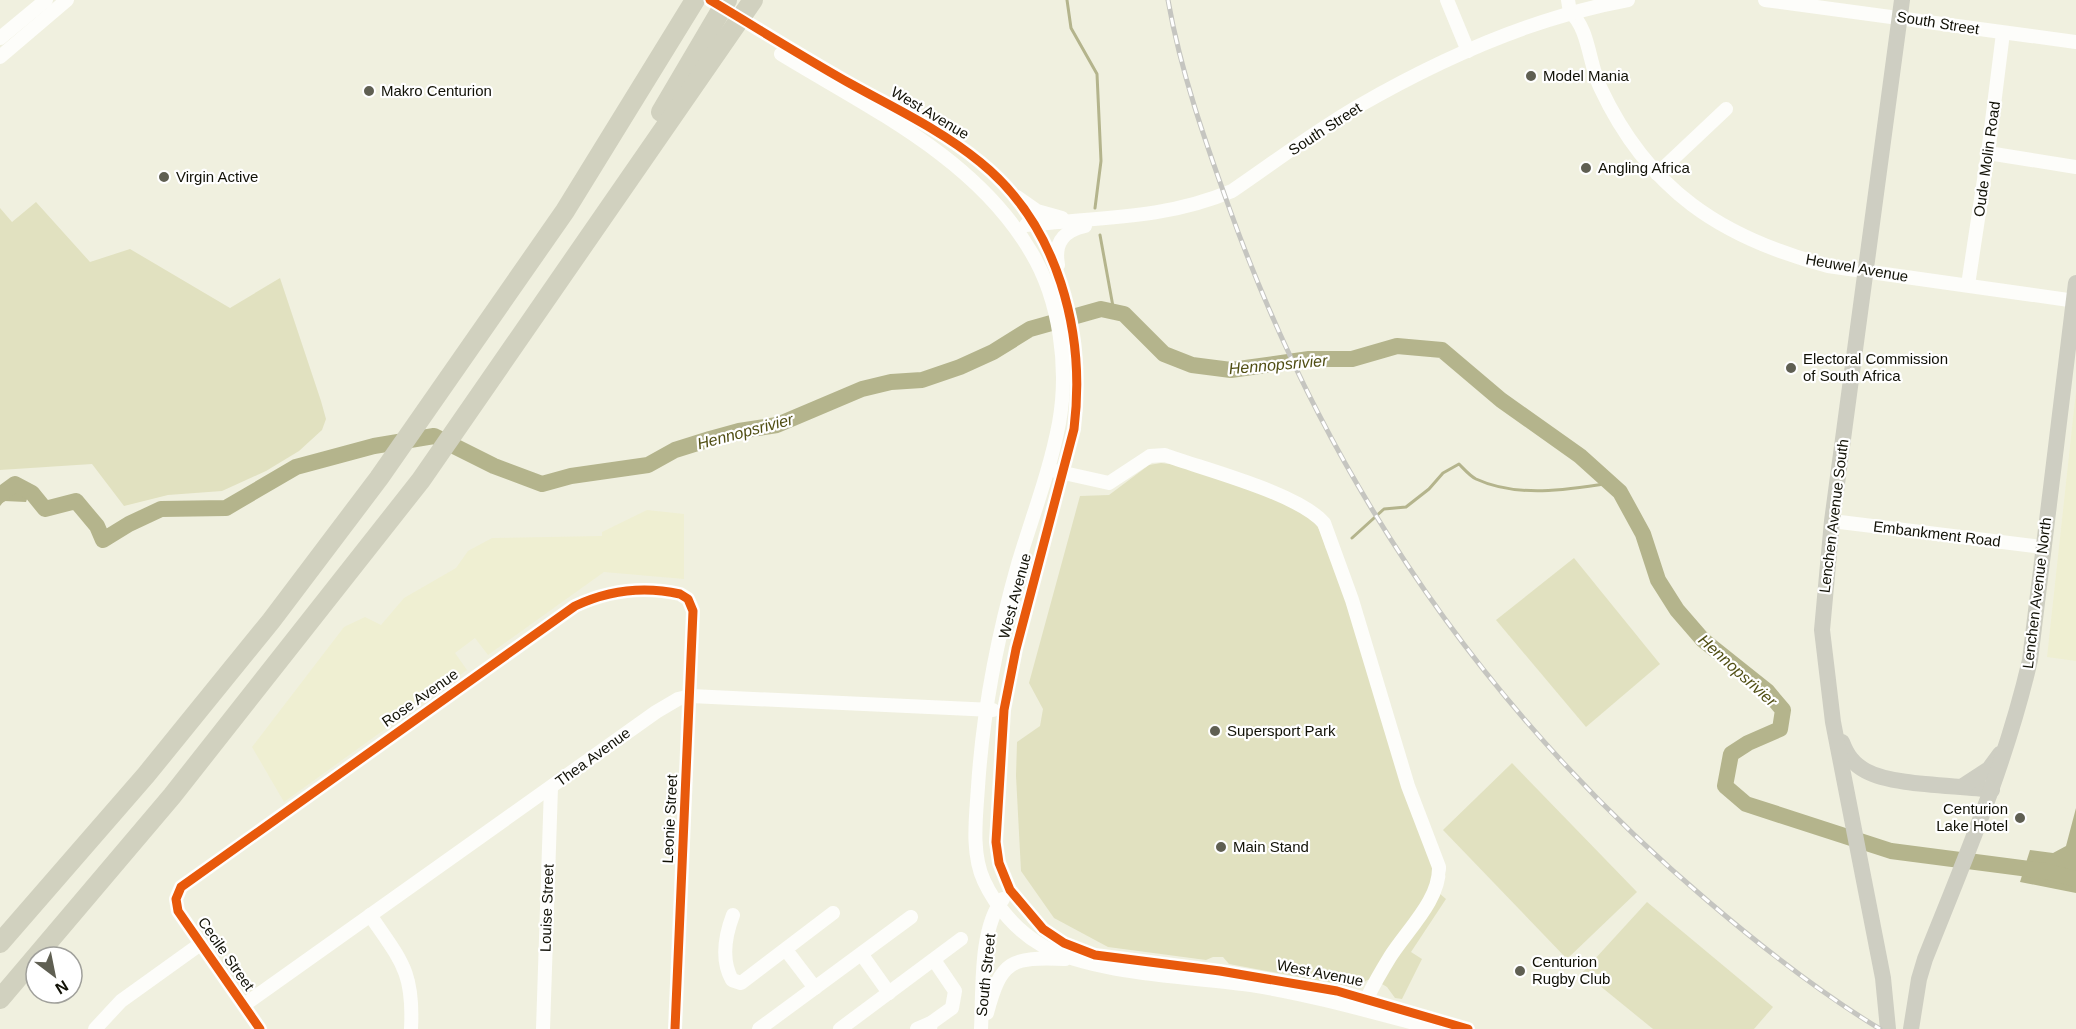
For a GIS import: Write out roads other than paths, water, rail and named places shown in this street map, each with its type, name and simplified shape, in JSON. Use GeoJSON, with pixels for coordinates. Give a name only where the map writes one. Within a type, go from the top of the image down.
{"type":"FeatureCollection","features":[{"type":"Feature","properties":{"kind":"highway"},"geometry":{"type":"LineString","coordinates":[[715,38],[726,0]]}},
{"type":"Feature","properties":{"kind":"highway"},"geometry":{"type":"LineString","coordinates":[[0,999],[172,796],[421,480],[595,226],[715,38],[752,1]]}},
{"type":"Feature","properties":{"kind":"highway"},"geometry":{"type":"LineString","coordinates":[[0,943],[161,757],[271,621],[379,478],[565,211],[692,5]]}},
{"type":"Feature","properties":{"kind":"main road","name":"Lenchen Avenue South"},"geometry":{"type":"LineString","coordinates":[[1888,1029],[1883,978],[1833,722],[1822,630],[1832,521],[1902,0]]}},
{"type":"Feature","properties":{"kind":"main road","name":"Lenchen Avenue North"},"geometry":{"type":"LineString","coordinates":[[1911,1029],[1919,979],[1992,790],[2030,660],[2042,546],[2076,283]]}},
{"type":"Feature","properties":{"kind":"main road"},"geometry":{"type":"LineString","coordinates":[[1833,722],[1848,756],[1868,772],[1916,782],[1992,790]]}},
{"type":"Feature","properties":{"kind":"main road"},"geometry":{"type":"LineString","coordinates":[[1963,786],[1981,775],[1997,760],[2010,732]]}},
{"type":"Feature","properties":{"kind":"street"},"geometry":{"type":"LineString","coordinates":[[0,38],[46,0]]}},
{"type":"Feature","properties":{"kind":"street"},"geometry":{"type":"LineString","coordinates":[[0,57],[67,0]]}},
{"type":"Feature","properties":{"kind":"street","name":"West Avenue"},"geometry":{"type":"LineString","coordinates":[[710,0],[951,141],[980,162],[1008,191],[1032,225],[1060,276],[1064,291],[1069,357],[1059,421],[1002,623],[985,710],[976,841],[984,881],[999,904],[1033,940],[1076,960],[1296,993],[1430,1025],[1468,1029]]}},
{"type":"Feature","properties":{"kind":"street"},"geometry":{"type":"LineString","coordinates":[[1447,0],[1468,51]]}},
{"type":"Feature","properties":{"kind":"street","name":"South Street"},"geometry":{"type":"LineString","coordinates":[[1015,226],[1112,220],[1181,209],[1232,191],[1356,107],[1468,51],[1587,4],[1628,0]]}},
{"type":"Feature","properties":{"kind":"street","name":"South Street"},"geometry":{"type":"LineString","coordinates":[[1765,0],[1812,3],[2076,42]]}},
{"type":"Feature","properties":{"kind":"street","name":"West Avenue"},"geometry":{"type":"LineString","coordinates":[[692,5],[948,159],[993,199],[1015,226],[1036,260],[1050,296],[1069,357],[1078,398],[1074,429],[1016,649],[1004,710],[996,842],[999,863],[1010,890],[1043,929],[1064,943],[1088,953],[1291,982],[1367,998],[1430,1025]]}},
{"type":"Feature","properties":{"kind":"street","name":"Heuwel Avenue"},"geometry":{"type":"LineString","coordinates":[[1572,11],[1608,105],[1631,142],[1657,174],[1684,199],[1732,232],[1790,256],[1866,272],[2075,301]]}},
{"type":"Feature","properties":{"kind":"street","name":"Oude Molin Road"},"geometry":{"type":"LineString","coordinates":[[1968,285],[2003,33]]}},
{"type":"Feature","properties":{"kind":"street"},"geometry":{"type":"LineString","coordinates":[[1657,174],[1726,109]]}},
{"type":"Feature","properties":{"kind":"street"},"geometry":{"type":"LineString","coordinates":[[1988,153],[2076,167]]}},
{"type":"Feature","properties":{"kind":"street"},"geometry":{"type":"LineString","coordinates":[[1008,191],[1037,211],[1077,221]]}},
{"type":"Feature","properties":{"kind":"street"},"geometry":{"type":"LineString","coordinates":[[1060,276],[1057,249],[1065,233],[1112,220]]}},
{"type":"Feature","properties":{"kind":"street"},"geometry":{"type":"LineString","coordinates":[[1047,470],[1109,483],[1150,456],[1165,455],[1295,501],[1324,523],[1352,600],[1408,786],[1439,867],[1438,880],[1430,899],[1390,957],[1367,998]]}},
{"type":"Feature","properties":{"kind":"street","name":"Embankment Road"},"geometry":{"type":"LineString","coordinates":[[1832,521],[2042,546]]}},
{"type":"Feature","properties":{"kind":"street","name":"Rose Avenue"},"geometry":{"type":"LineString","coordinates":[[177,892],[187,882],[575,606],[599,596],[624,590],[680,594],[688,599],[693,611]]}},
{"type":"Feature","properties":{"kind":"street","name":"Leonie Street"},"geometry":{"type":"LineString","coordinates":[[675,1029],[693,611]]}},
{"type":"Feature","properties":{"kind":"street","name":"Thea Avenue"},"geometry":{"type":"LineString","coordinates":[[244,1005],[656,712],[678,699],[691,696],[1004,710]]}},
{"type":"Feature","properties":{"kind":"street"},"geometry":{"type":"LineString","coordinates":[[690,717],[702,706],[719,698]]}},
{"type":"Feature","properties":{"kind":"street","name":"Louise Street"},"geometry":{"type":"LineString","coordinates":[[543,1029],[551,787]]}},
{"type":"Feature","properties":{"kind":"street","name":"South Street"},"geometry":{"type":"LineString","coordinates":[[982,1029],[987,946],[999,904],[1010,890]]}},
{"type":"Feature","properties":{"kind":"street","name":"Cecile Street"},"geometry":{"type":"LineString","coordinates":[[177,892],[178,911],[199,945],[260,1029]]}},
{"type":"Feature","properties":{"kind":"street"},"geometry":{"type":"LineString","coordinates":[[732,915],[725,953],[730,976],[736,982],[741,983],[833,913]]}},
{"type":"Feature","properties":{"kind":"street"},"geometry":{"type":"LineString","coordinates":[[370,915],[407,972],[412,994],[411,1029]]}},
{"type":"Feature","properties":{"kind":"street"},"geometry":{"type":"LineString","coordinates":[[759,1029],[911,917]]}},
{"type":"Feature","properties":{"kind":"street"},"geometry":{"type":"LineString","coordinates":[[840,1029],[961,939]]}},
{"type":"Feature","properties":{"kind":"street"},"geometry":{"type":"LineString","coordinates":[[95,1029],[121,1001],[199,945]]}},
{"type":"Feature","properties":{"kind":"street"},"geometry":{"type":"LineString","coordinates":[[786,950],[815,988]]}},
{"type":"Feature","properties":{"kind":"street"},"geometry":{"type":"LineString","coordinates":[[862,955],[889,993]]}},
{"type":"Feature","properties":{"kind":"street"},"geometry":{"type":"LineString","coordinates":[[982,1029],[995,983],[1008,968],[1025,959],[1076,960]]}},
{"type":"Feature","properties":{"kind":"street"},"geometry":{"type":"LineString","coordinates":[[918,1029],[935,1025],[953,1005],[955,989],[934,960]]}},
{"type":"Feature","properties":{"kind":"waterway"},"geometry":{"type":"LineString","coordinates":[[1067,0],[1071,28],[1097,74],[1101,161],[1095,208]]}},
{"type":"Feature","properties":{"kind":"waterway"},"geometry":{"type":"LineString","coordinates":[[1100,235],[1114,312]]}},
{"type":"Feature","properties":{"kind":"waterway","name":"Hennopsrivier"},"geometry":{"type":"LineString","coordinates":[[0,495],[15,484],[32,493],[45,509],[76,501],[97,526],[103,540],[129,524],[161,509],[226,508],[296,467],[374,446],[434,436],[494,466],[542,484],[571,476],[648,465],[675,450],[710,439],[739,431],[777,425],[862,389],[891,382],[922,380],[960,367],[993,352],[1030,329],[1101,309],[1124,314],[1164,354],[1192,365],[1231,370],[1309,359],[1352,359],[1397,346],[1442,350],[1501,400],[1580,456],[1620,492],[1643,534],[1658,580],[1677,610],[1703,640],[1767,691],[1783,710],[1780,729],[1748,743],[1731,754],[1725,786],[1746,804],[1891,851],[2045,871],[2076,879]]}},
{"type":"Feature","properties":{"kind":"waterway"},"geometry":{"type":"LineString","coordinates":[[1352,538],[1384,509],[1406,507],[1429,489],[1443,473],[1459,464],[1476,479],[1508,489],[1560,490],[1610,483]]}},
{"type":"Feature","properties":{"kind":"railway"},"geometry":{"type":"LineString","coordinates":[[1168,0],[1180,54],[1203,132],[1230,210],[1270,310],[1315,407],[1366,500],[1423,588],[1486,673],[1555,753],[1629,830],[1709,902],[1771,953],[1813,985],[1880,1029]]}},
{"type":"Feature","properties":{"kind":"place","name":"Model Mania"},"geometry":{"type":"Point","coordinates":[1531,76]}},
{"type":"Feature","properties":{"kind":"place","name":"Makro Centurion"},"geometry":{"type":"Point","coordinates":[369,91]}},
{"type":"Feature","properties":{"kind":"place","name":"Angling Africa"},"geometry":{"type":"Point","coordinates":[1586,168]}},
{"type":"Feature","properties":{"kind":"place","name":"Virgin Active"},"geometry":{"type":"Point","coordinates":[164,177]}},
{"type":"Feature","properties":{"kind":"place","name":"Electoral Commission of South Africa"},"geometry":{"type":"Point","coordinates":[1791,368]}},
{"type":"Feature","properties":{"kind":"place","name":"Supersport Park"},"geometry":{"type":"Point","coordinates":[1215,731]}},
{"type":"Feature","properties":{"kind":"place","name":"Centurion Lake Hotel"},"geometry":{"type":"Point","coordinates":[2020,818]}},
{"type":"Feature","properties":{"kind":"place","name":"Main Stand"},"geometry":{"type":"Point","coordinates":[1221,847]}},
{"type":"Feature","properties":{"kind":"place","name":"Centurion Rugby Club"},"geometry":{"type":"Point","coordinates":[1520,971]}}]}
